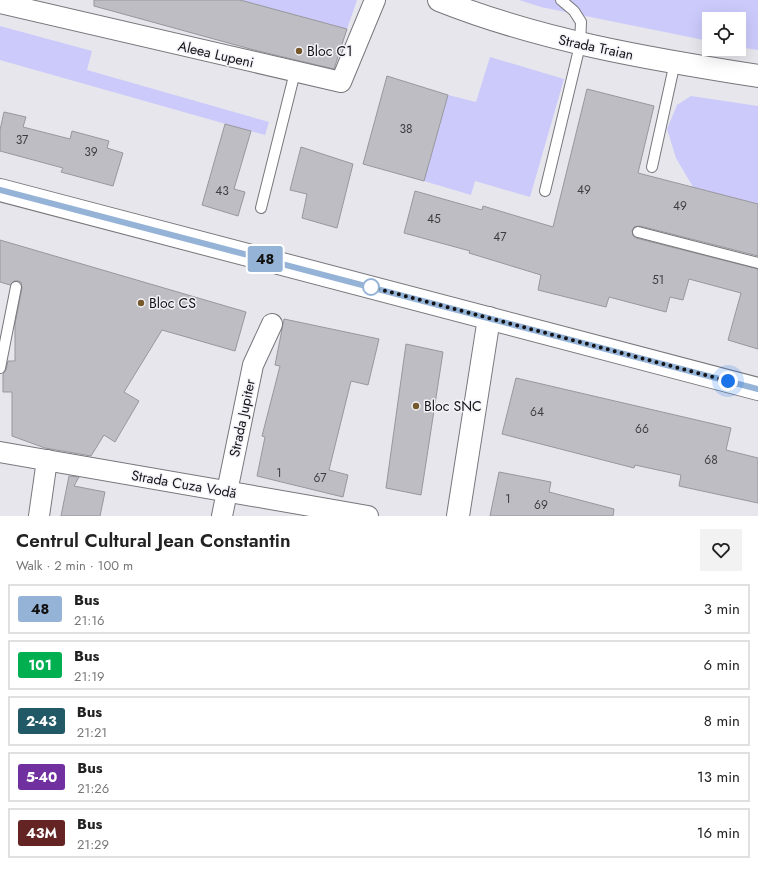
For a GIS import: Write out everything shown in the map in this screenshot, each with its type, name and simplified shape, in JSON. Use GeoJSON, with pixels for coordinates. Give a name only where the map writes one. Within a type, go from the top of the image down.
{"type":"FeatureCollection","features":[{"type":"Feature","properties":{"kind":"main road","name":"Strada Traian"},"geometry":{"type":"LineString","coordinates":[[439,0],[482,17],[580,45],[758,76]]}},
{"type":"Feature","properties":{"kind":"main road"},"geometry":{"type":"LineString","coordinates":[[0,190],[758,389]]}},
{"type":"Feature","properties":{"kind":"main road"},"geometry":{"type":"LineString","coordinates":[[458,516],[489,318]]}},
{"type":"Feature","properties":{"kind":"street","name":"Aleea Lupeni"},"geometry":{"type":"LineString","coordinates":[[0,3],[341,82],[375,0]]}},
{"type":"Feature","properties":{"kind":"street","name":"Strada Jupiter"},"geometry":{"type":"LineString","coordinates":[[222,516],[253,365],[272,324]]}},
{"type":"Feature","properties":{"kind":"street","name":"Strada Cuza Vodă"},"geometry":{"type":"LineString","coordinates":[[0,452],[368,516]]}},
{"type":"Feature","properties":{"kind":"street"},"geometry":{"type":"LineString","coordinates":[[39,516],[47,460]]}},
{"type":"Feature","properties":{"kind":"lane"},"geometry":{"type":"LineString","coordinates":[[545,191],[580,45],[581,22],[574,11],[562,0]]}},
{"type":"Feature","properties":{"kind":"lane"},"geometry":{"type":"LineString","coordinates":[[652,167],[674,62]]}},
{"type":"Feature","properties":{"kind":"lane"},"geometry":{"type":"LineString","coordinates":[[261,208],[295,72]]}},
{"type":"Feature","properties":{"kind":"lane"},"geometry":{"type":"LineString","coordinates":[[638,232],[758,263]]}},
{"type":"Feature","properties":{"kind":"lane"},"geometry":{"type":"LineString","coordinates":[[0,368],[16,287]]}},
{"type":"Feature","properties":{"kind":"shaded area"},"geometry":{"type":"Polygon","coordinates":[[[240,0],[357,0],[347,29],[240,0]]]}},
{"type":"Feature","properties":{"kind":"shaded area"},"geometry":{"type":"Polygon","coordinates":[[[519,0],[758,0],[758,50],[746,48],[746,12],[702,12],[702,40],[541,7],[519,0]]]}},
{"type":"Feature","properties":{"kind":"shaded area"},"geometry":{"type":"Polygon","coordinates":[[[0,26],[92,51],[87,70],[269,122],[265,135],[0,60],[0,26]]]}},
{"type":"Feature","properties":{"kind":"shaded area"},"geometry":{"type":"Polygon","coordinates":[[[490,57],[564,79],[530,197],[475,181],[471,195],[424,181],[448,95],[476,102],[490,57]]]}},
{"type":"Feature","properties":{"kind":"shaded area"},"geometry":{"type":"Polygon","coordinates":[[[691,96],[758,106],[758,204],[693,187],[676,158],[667,129],[677,105],[691,96]]]}},
{"type":"Feature","properties":{"kind":"building","name":"Bloc C1"},"geometry":{"type":"Polygon","coordinates":[[[94,0],[240,0],[347,29],[334,69],[254,50],[94,6],[94,0]]]}},
{"type":"Feature","properties":{"kind":"building"},"geometry":{"type":"Polygon","coordinates":[[[387,76],[448,95],[424,181],[363,164],[387,76]]]}},
{"type":"Feature","properties":{"kind":"building"},"geometry":{"type":"Polygon","coordinates":[[[587,89],[654,106],[638,173],[758,204],[758,256],[640,226],[634,227],[632,231],[633,236],[636,238],[758,269],[758,349],[728,340],[741,293],[689,279],[683,300],[670,297],[666,312],[609,297],[606,307],[538,290],[541,275],[469,253],[470,251],[404,233],[415,191],[482,210],[483,206],[553,227],[587,89]]]}},
{"type":"Feature","properties":{"kind":"building"},"geometry":{"type":"Polygon","coordinates":[[[4,112],[26,117],[23,127],[70,139],[72,131],[109,141],[107,148],[123,153],[113,186],[61,172],[63,168],[0,151],[0,130],[4,112]]]}},
{"type":"Feature","properties":{"kind":"building"},"geometry":{"type":"Polygon","coordinates":[[[225,124],[251,131],[234,189],[245,192],[238,216],[202,205],[225,124]]]}},
{"type":"Feature","properties":{"kind":"building"},"geometry":{"type":"Polygon","coordinates":[[[301,147],[353,164],[337,228],[302,218],[307,194],[290,190],[301,147]]]}},
{"type":"Feature","properties":{"kind":"building"},"geometry":{"type":"Polygon","coordinates":[[[0,240],[246,312],[235,351],[162,330],[124,392],[139,401],[115,442],[104,435],[91,456],[45,448],[12,436],[12,392],[3,392],[3,374],[6,370],[8,361],[15,361],[15,324],[22,288],[21,282],[18,281],[14,281],[10,285],[0,282],[0,240]]]}},
{"type":"Feature","properties":{"kind":"building"},"geometry":{"type":"Polygon","coordinates":[[[284,319],[379,339],[368,385],[351,381],[329,470],[348,475],[343,497],[257,476],[265,437],[262,436],[280,366],[275,365],[284,319]]]}},
{"type":"Feature","properties":{"kind":"building"},"geometry":{"type":"Polygon","coordinates":[[[406,344],[443,352],[421,495],[386,488],[406,344]]]}},
{"type":"Feature","properties":{"kind":"building"},"geometry":{"type":"Polygon","coordinates":[[[516,378],[731,428],[726,450],[758,458],[758,503],[679,486],[681,475],[635,465],[634,468],[502,434],[516,378]]]}},
{"type":"Feature","properties":{"kind":"building"},"geometry":{"type":"Polygon","coordinates":[[[499,472],[551,482],[549,492],[614,509],[613,516],[490,516],[499,472]]]}},
{"type":"Feature","properties":{"kind":"building"},"geometry":{"type":"Polygon","coordinates":[[[69,476],[79,477],[74,486],[105,492],[100,516],[61,516],[69,476]]]}},
{"type":"Feature","properties":{"kind":"bus line","name":"48"},"geometry":{"type":"LineString","coordinates":[[0,190],[758,389]]}},
{"type":"Feature","properties":{"kind":"place","name":"Bloc C1"},"geometry":{"type":"Point","coordinates":[299,51]}},
{"type":"Feature","properties":{"kind":"place","name":"Bloc CS"},"geometry":{"type":"Point","coordinates":[141,303]}},
{"type":"Feature","properties":{"kind":"place","name":"Bloc SNC"},"geometry":{"type":"Point","coordinates":[416,406]}},
{"type":"Feature","properties":{"kind":"route"},"geometry":{"type":"LineString","coordinates":[[371,287],[728,381]]}}]}
